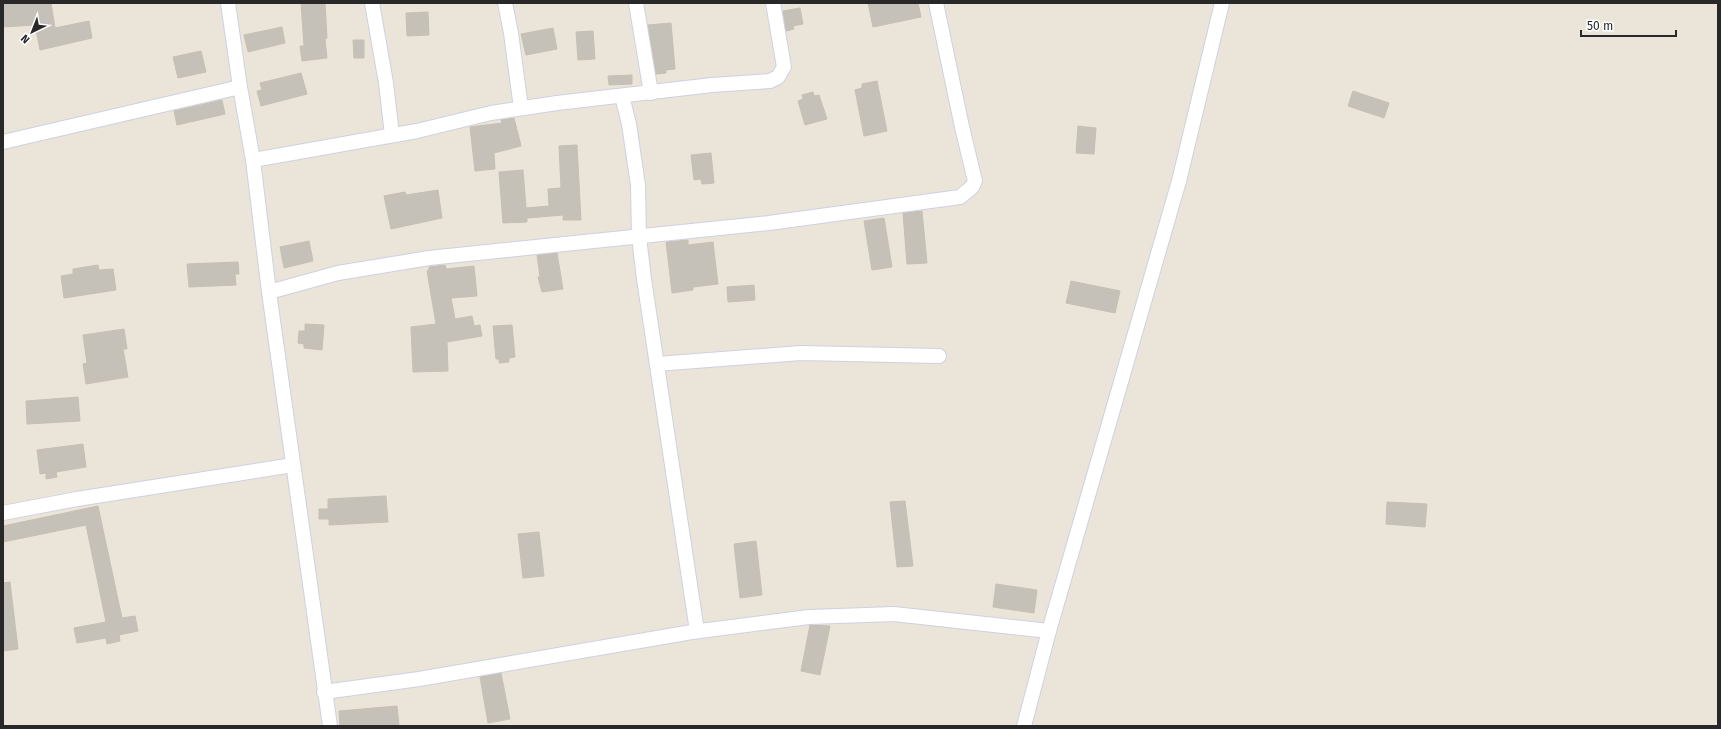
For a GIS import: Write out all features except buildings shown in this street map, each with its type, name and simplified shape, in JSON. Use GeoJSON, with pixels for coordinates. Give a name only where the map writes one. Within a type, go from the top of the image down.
{"type":"FeatureCollection","features":[{"type":"Feature","properties":{"kind":"street"},"geometry":{"type":"LineString","coordinates":[[228,3],[240,87],[253,160],[269,292],[324,692],[330,726]]}},
{"type":"Feature","properties":{"kind":"street"},"geometry":{"type":"LineString","coordinates":[[372,3],[386,83],[392,135]]}},
{"type":"Feature","properties":{"kind":"street"},"geometry":{"type":"LineString","coordinates":[[505,3],[511,33],[521,108]]}},
{"type":"Feature","properties":{"kind":"street"},"geometry":{"type":"LineString","coordinates":[[636,3],[651,93]]}},
{"type":"Feature","properties":{"kind":"street"},"geometry":{"type":"LineString","coordinates":[[253,160],[392,135],[521,108],[712,85],[770,81],[778,77],[784,68],[773,3]]}},
{"type":"Feature","properties":{"kind":"street"},"geometry":{"type":"LineString","coordinates":[[269,292],[338,273],[429,258],[769,223],[960,197],[972,187],[975,181],[936,3]]}},
{"type":"Feature","properties":{"kind":"street"},"geometry":{"type":"LineString","coordinates":[[1024,726],[1049,631],[1176,188],[1222,3]]}},
{"type":"Feature","properties":{"kind":"street"},"geometry":{"type":"LineString","coordinates":[[3,142],[240,87]]}},
{"type":"Feature","properties":{"kind":"street"},"geometry":{"type":"LineString","coordinates":[[622,96],[629,124],[638,185],[639,237],[698,631]]}},
{"type":"Feature","properties":{"kind":"street"},"geometry":{"type":"LineString","coordinates":[[657,364],[801,353],[939,356]]}},
{"type":"Feature","properties":{"kind":"street"},"geometry":{"type":"LineString","coordinates":[[3,513],[77,498],[293,465]]}},
{"type":"Feature","properties":{"kind":"street"},"geometry":{"type":"LineString","coordinates":[[324,692],[419,679],[698,631],[809,617],[894,614],[1049,631]]}}]}
